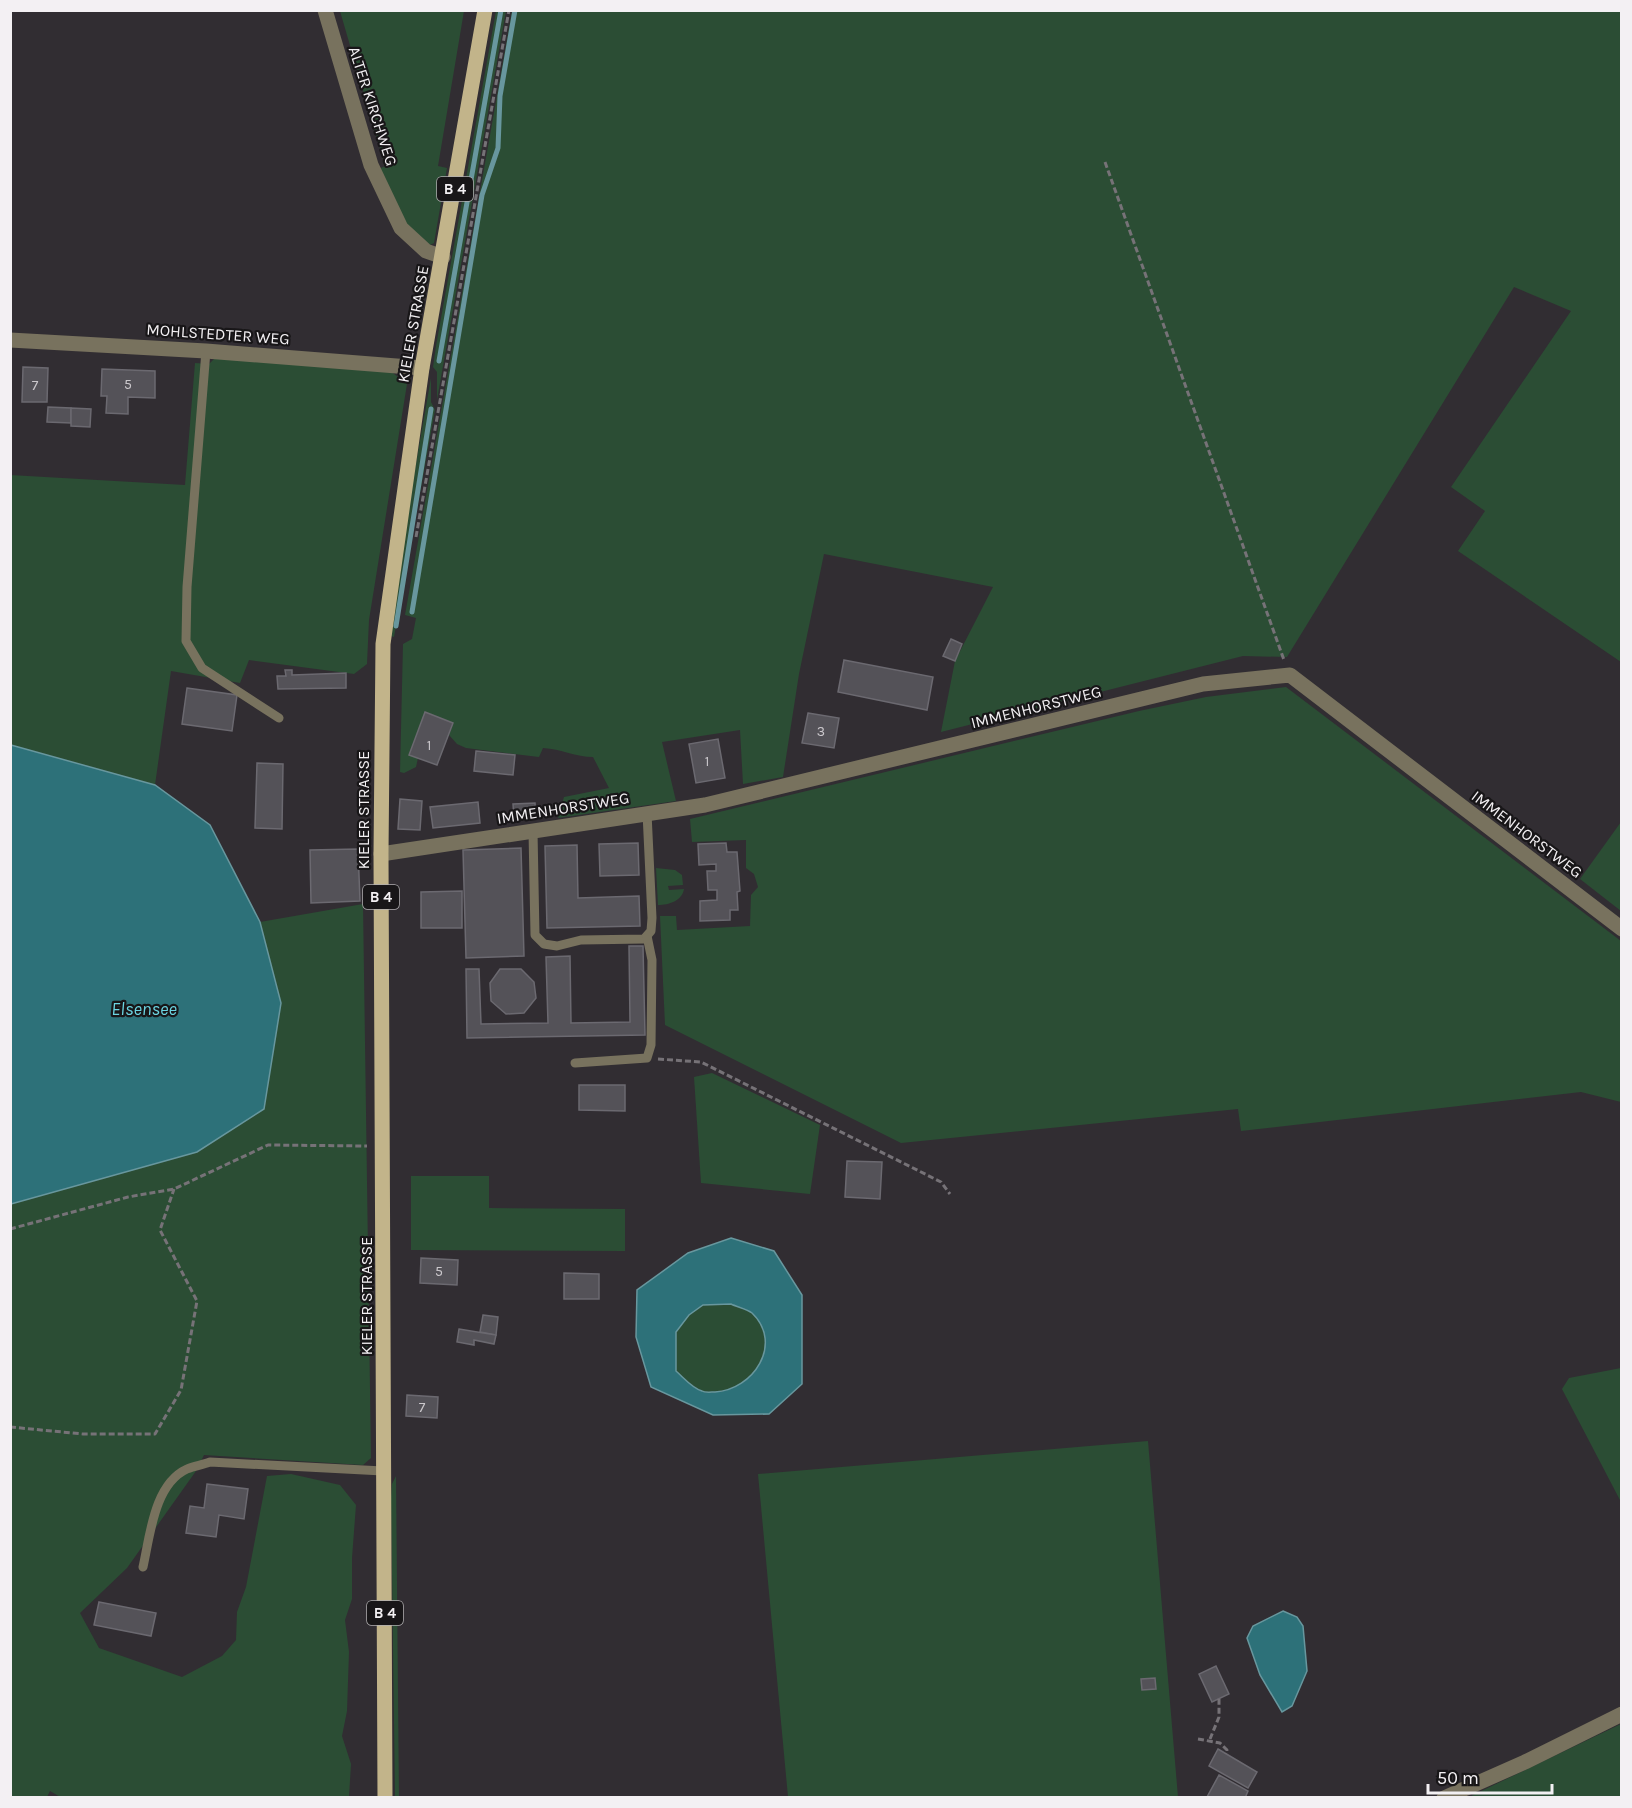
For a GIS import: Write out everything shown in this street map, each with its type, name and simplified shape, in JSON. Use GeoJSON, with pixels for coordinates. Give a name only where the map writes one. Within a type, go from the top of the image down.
{"type":"FeatureCollection","features":[{"type":"Feature","properties":{"kind":"main road","name":"KIELER STRASSE"},"geometry":{"type":"LineString","coordinates":[[385,1797],[381,854],[383,644],[422,368],[485,10]]}},
{"type":"Feature","properties":{"kind":"street","name":"ALTER KIRCHWEG"},"geometry":{"type":"LineString","coordinates":[[325,10],[371,165],[396,218],[401,228],[426,251],[443,257]]}},
{"type":"Feature","properties":{"kind":"street","name":"MOHLSTEDTER WEG"},"geometry":{"type":"LineString","coordinates":[[10,339],[422,368]]}},
{"type":"Feature","properties":{"kind":"street","name":"IMMENHORSTWEG"},"geometry":{"type":"LineString","coordinates":[[381,854],[705,805],[1203,684],[1290,675],[1622,929]]}},
{"type":"Feature","properties":{"kind":"street"},"geometry":{"type":"LineString","coordinates":[[1444,1797],[1525,1762],[1622,1714]]}},
{"type":"Feature","properties":{"kind":"lane"},"geometry":{"type":"LineString","coordinates":[[206,351],[187,587],[186,641],[202,668],[279,718]]}},
{"type":"Feature","properties":{"kind":"lane"},"geometry":{"type":"LineString","coordinates":[[533,831],[535,935],[544,944],[557,946],[581,940],[644,939],[651,932],[652,918],[647,813]]}},
{"type":"Feature","properties":{"kind":"lane"},"geometry":{"type":"LineString","coordinates":[[575,1063],[647,1058],[651,1045],[652,960],[647,936]]}},
{"type":"Feature","properties":{"kind":"lane"},"geometry":{"type":"LineString","coordinates":[[143,1567],[156,1509],[168,1485],[184,1470],[210,1462],[383,1471]]}},
{"type":"Feature","properties":{"kind":"path"},"geometry":{"type":"LineString","coordinates":[[415,542],[509,10]]}},
{"type":"Feature","properties":{"kind":"path"},"geometry":{"type":"LineString","coordinates":[[1105,162],[1290,675]]}},
{"type":"Feature","properties":{"kind":"path"},"geometry":{"type":"LineString","coordinates":[[647,1058],[702,1062],[941,1182],[950,1194]]}},
{"type":"Feature","properties":{"kind":"path"},"geometry":{"type":"LineString","coordinates":[[10,1230],[128,1197],[174,1189],[268,1145],[383,1146]]}},
{"type":"Feature","properties":{"kind":"path"},"geometry":{"type":"LineString","coordinates":[[10,1427],[83,1434],[155,1434],[181,1390],[197,1301],[160,1230],[174,1189]]}},
{"type":"Feature","properties":{"kind":"path"},"geometry":{"type":"LineString","coordinates":[[1210,1739],[1220,1718],[1219,1698]]}},
{"type":"Feature","properties":{"kind":"path"},"geometry":{"type":"LineString","coordinates":[[1198,1739],[1210,1739],[1220,1743],[1227,1750],[1226,1754]]}},
{"type":"Feature","properties":{"kind":"green space"},"geometry":{"type":"Polygon","coordinates":[[[340,11],[464,11],[438,166],[447,168],[434,243],[430,245],[406,224],[379,169],[385,166],[340,11]]]}},
{"type":"Feature","properties":{"kind":"green space"},"geometry":{"type":"Polygon","coordinates":[[[496,11],[506,11],[437,400],[437,372],[433,367],[436,346],[496,11]]]}},
{"type":"Feature","properties":{"kind":"green space"},"geometry":{"type":"Polygon","coordinates":[[[512,11],[1621,11],[1621,662],[1458,551],[1485,511],[1451,487],[1571,311],[1514,287],[1287,657],[1243,656],[941,732],[955,661],[993,587],[824,554],[799,674],[783,777],[743,784],[740,730],[662,742],[676,801],[558,818],[564,797],[609,788],[593,757],[543,748],[539,757],[466,748],[457,744],[449,735],[453,723],[425,713],[409,754],[418,758],[416,767],[404,773],[400,772],[403,644],[412,639],[416,618],[405,615],[512,11]]]}},
{"type":"Feature","properties":{"kind":"green space"},"geometry":{"type":"Polygon","coordinates":[[[215,358],[389,370],[407,384],[369,620],[367,664],[354,674],[249,660],[240,683],[171,671],[155,785],[11,745],[10,475],[185,485],[195,363],[209,364],[215,358]]]}},
{"type":"Feature","properties":{"kind":"green space"},"geometry":{"type":"Polygon","coordinates":[[[431,378],[431,402],[435,410],[394,637],[391,636],[408,509],[431,378]]]}},
{"type":"Feature","properties":{"kind":"green space"},"geometry":{"type":"Polygon","coordinates":[[[1286,687],[1621,941],[1621,1102],[1581,1092],[1241,1131],[1238,1109],[901,1143],[665,1025],[660,916],[676,916],[677,930],[750,926],[751,895],[758,887],[754,874],[746,868],[746,840],[692,842],[690,819],[1139,711],[1206,697],[1286,687]]]}},
{"type":"Feature","properties":{"kind":"green space"},"geometry":{"type":"Polygon","coordinates":[[[1621,822],[1621,911],[1580,879],[1621,822]]]}},
{"type":"Feature","properties":{"kind":"green space"},"geometry":{"type":"Polygon","coordinates":[[[656,868],[675,870],[682,875],[683,885],[668,886],[669,890],[684,889],[681,897],[658,905],[656,868]]]}},
{"type":"Feature","properties":{"kind":"green space"},"geometry":{"type":"Polygon","coordinates":[[[363,904],[371,1458],[363,1465],[204,1455],[196,1471],[127,1568],[80,1613],[99,1648],[182,1677],[222,1656],[236,1640],[237,1612],[246,1587],[267,1476],[291,1474],[340,1485],[356,1505],[352,1599],[345,1620],[349,1652],[347,1711],[342,1736],[351,1764],[349,1797],[62,1798],[50,1791],[47,1797],[11,1798],[11,1204],[197,1152],[281,1003],[260,922],[363,904]]]}},
{"type":"Feature","properties":{"kind":"green space"},"geometry":{"type":"Polygon","coordinates":[[[712,1073],[820,1125],[810,1194],[701,1183],[694,1077],[712,1073]]]}},
{"type":"Feature","properties":{"kind":"green space"},"geometry":{"type":"Polygon","coordinates":[[[411,1176],[489,1176],[489,1208],[625,1209],[625,1251],[411,1250],[411,1176]]]}},
{"type":"Feature","properties":{"kind":"green space"},"geometry":{"type":"Polygon","coordinates":[[[731,1304],[752,1313],[761,1325],[765,1338],[765,1351],[760,1363],[742,1383],[729,1389],[703,1392],[691,1385],[676,1371],[676,1332],[689,1315],[703,1305],[731,1304]]]}},
{"type":"Feature","properties":{"kind":"green space"},"geometry":{"type":"Polygon","coordinates":[[[1621,1368],[1621,1502],[1562,1389],[1569,1378],[1621,1368]]]}},
{"type":"Feature","properties":{"kind":"green space"},"geometry":{"type":"Polygon","coordinates":[[[1148,1441],[1178,1797],[788,1797],[758,1474],[1148,1441]]]}},
{"type":"Feature","properties":{"kind":"green space"},"geometry":{"type":"Polygon","coordinates":[[[396,1476],[399,1798],[395,1797],[391,1498],[392,1484],[396,1476]]]}},
{"type":"Feature","properties":{"kind":"green space"},"geometry":{"type":"Polygon","coordinates":[[[1621,1724],[1621,1797],[1469,1797],[1621,1724]]]}},
{"type":"Feature","properties":{"kind":"water","name":"Elsensee"},"geometry":{"type":"Polygon","coordinates":[[[11,745],[155,785],[210,825],[260,922],[281,1003],[264,1109],[197,1152],[11,1204],[11,745]]]}},
{"type":"Feature","properties":{"kind":"water"},"geometry":{"type":"Polygon","coordinates":[[[731,1238],[774,1251],[802,1295],[802,1384],[769,1414],[713,1415],[651,1387],[636,1337],[637,1290],[688,1253],[731,1238]],[[731,1304],[703,1305],[689,1315],[676,1332],[676,1371],[691,1385],[703,1392],[729,1389],[741,1383],[760,1363],[764,1351],[765,1338],[761,1325],[752,1313],[731,1304]]]}},
{"type":"Feature","properties":{"kind":"water"},"geometry":{"type":"Polygon","coordinates":[[[1283,1611],[1297,1617],[1303,1626],[1307,1671],[1292,1706],[1282,1712],[1260,1675],[1247,1638],[1253,1626],[1283,1611]]]}},
{"type":"Feature","properties":{"kind":"building"},"geometry":{"type":"Polygon","coordinates":[[[23,367],[48,368],[47,402],[22,402],[23,367]]]}},
{"type":"Feature","properties":{"kind":"building"},"geometry":{"type":"Polygon","coordinates":[[[102,369],[155,371],[155,398],[128,397],[128,414],[106,413],[107,396],[101,396],[102,369]]]}},
{"type":"Feature","properties":{"kind":"building"},"geometry":{"type":"Polygon","coordinates":[[[48,407],[71,408],[71,423],[47,422],[48,407]]]}},
{"type":"Feature","properties":{"kind":"building"},"geometry":{"type":"Polygon","coordinates":[[[71,408],[91,409],[90,427],[71,426],[71,408]]]}},
{"type":"Feature","properties":{"kind":"building"},"geometry":{"type":"Polygon","coordinates":[[[951,639],[962,644],[955,661],[943,656],[951,639]]]}},
{"type":"Feature","properties":{"kind":"building"},"geometry":{"type":"Polygon","coordinates":[[[844,660],[933,677],[927,710],[838,692],[844,660]]]}},
{"type":"Feature","properties":{"kind":"building"},"geometry":{"type":"Polygon","coordinates":[[[285,670],[292,670],[292,675],[346,673],[346,688],[278,689],[277,676],[286,676],[285,670]]]}},
{"type":"Feature","properties":{"kind":"building"},"geometry":{"type":"Polygon","coordinates":[[[187,688],[237,695],[232,731],[182,724],[187,688]]]}},
{"type":"Feature","properties":{"kind":"building"},"geometry":{"type":"Polygon","coordinates":[[[425,712],[453,723],[437,765],[409,755],[425,712]]]}},
{"type":"Feature","properties":{"kind":"building"},"geometry":{"type":"Polygon","coordinates":[[[808,713],[839,718],[834,748],[802,743],[808,713]]]}},
{"type":"Feature","properties":{"kind":"building"},"geometry":{"type":"Polygon","coordinates":[[[718,739],[725,778],[696,783],[689,744],[718,739]]]}},
{"type":"Feature","properties":{"kind":"building"},"geometry":{"type":"Polygon","coordinates":[[[476,751],[515,755],[513,775],[474,771],[476,751]]]}},
{"type":"Feature","properties":{"kind":"building"},"geometry":{"type":"Polygon","coordinates":[[[257,763],[283,764],[282,829],[255,828],[257,763]]]}},
{"type":"Feature","properties":{"kind":"building"},"geometry":{"type":"Polygon","coordinates":[[[400,799],[422,801],[420,830],[398,829],[400,799]]]}},
{"type":"Feature","properties":{"kind":"building"},"geometry":{"type":"Polygon","coordinates":[[[478,802],[480,823],[433,828],[430,807],[478,802]]]}},
{"type":"Feature","properties":{"kind":"building"},"geometry":{"type":"Polygon","coordinates":[[[535,803],[536,818],[514,819],[513,804],[535,803]]]}},
{"type":"Feature","properties":{"kind":"building"},"geometry":{"type":"Polygon","coordinates":[[[638,843],[639,875],[600,876],[599,844],[638,843]]]}},
{"type":"Feature","properties":{"kind":"building"},"geometry":{"type":"Polygon","coordinates":[[[726,843],[727,852],[737,852],[740,891],[737,892],[738,910],[730,910],[730,920],[700,921],[700,901],[717,900],[717,890],[708,890],[707,871],[716,871],[716,864],[699,865],[698,844],[726,843]]]}},
{"type":"Feature","properties":{"kind":"building"},"geometry":{"type":"Polygon","coordinates":[[[577,845],[578,898],[639,896],[640,926],[547,928],[545,846],[577,845]]]}},
{"type":"Feature","properties":{"kind":"building"},"geometry":{"type":"Polygon","coordinates":[[[521,848],[524,956],[466,958],[463,850],[521,848]]]}},
{"type":"Feature","properties":{"kind":"building"},"geometry":{"type":"Polygon","coordinates":[[[358,849],[360,901],[311,903],[310,850],[358,849]]]}},
{"type":"Feature","properties":{"kind":"building"},"geometry":{"type":"Polygon","coordinates":[[[462,891],[462,928],[421,928],[421,892],[462,891]]]}},
{"type":"Feature","properties":{"kind":"building"},"geometry":{"type":"Polygon","coordinates":[[[629,946],[643,946],[645,1035],[467,1038],[466,969],[479,969],[481,1024],[548,1023],[546,957],[570,956],[571,1023],[630,1022],[629,946]]]}},
{"type":"Feature","properties":{"kind":"building"},"geometry":{"type":"Polygon","coordinates":[[[500,969],[521,969],[534,982],[536,998],[524,1013],[506,1014],[491,1001],[490,983],[500,969]]]}},
{"type":"Feature","properties":{"kind":"building"},"geometry":{"type":"Polygon","coordinates":[[[579,1085],[625,1085],[625,1111],[579,1110],[579,1085]]]}},
{"type":"Feature","properties":{"kind":"building"},"geometry":{"type":"Polygon","coordinates":[[[847,1161],[882,1162],[880,1199],[845,1197],[847,1161]]]}},
{"type":"Feature","properties":{"kind":"building"},"geometry":{"type":"Polygon","coordinates":[[[421,1258],[458,1260],[457,1285],[420,1283],[421,1258]]]}},
{"type":"Feature","properties":{"kind":"building"},"geometry":{"type":"Polygon","coordinates":[[[564,1273],[599,1274],[599,1299],[564,1299],[564,1273]]]}},
{"type":"Feature","properties":{"kind":"building"},"geometry":{"type":"Polygon","coordinates":[[[483,1315],[498,1317],[496,1335],[480,1332],[483,1315]]]}},
{"type":"Feature","properties":{"kind":"building"},"geometry":{"type":"Polygon","coordinates":[[[459,1329],[496,1335],[494,1344],[474,1340],[474,1345],[457,1342],[459,1329]]]}},
{"type":"Feature","properties":{"kind":"building"},"geometry":{"type":"Polygon","coordinates":[[[407,1395],[438,1397],[437,1418],[406,1416],[407,1395]]]}},
{"type":"Feature","properties":{"kind":"building"},"geometry":{"type":"Polygon","coordinates":[[[207,1484],[248,1489],[244,1519],[219,1515],[216,1537],[186,1533],[190,1506],[204,1508],[207,1484]]]}},
{"type":"Feature","properties":{"kind":"building"},"geometry":{"type":"Polygon","coordinates":[[[99,1602],[156,1613],[151,1636],[94,1625],[99,1602]]]}},
{"type":"Feature","properties":{"kind":"building"},"geometry":{"type":"Polygon","coordinates":[[[1216,1666],[1229,1694],[1212,1702],[1199,1674],[1216,1666]]]}},
{"type":"Feature","properties":{"kind":"building"},"geometry":{"type":"Polygon","coordinates":[[[1155,1678],[1156,1689],[1142,1690],[1141,1679],[1155,1678]]]}},
{"type":"Feature","properties":{"kind":"building"},"geometry":{"type":"Polygon","coordinates":[[[1218,1749],[1257,1772],[1248,1788],[1209,1766],[1218,1749]]]}},
{"type":"Feature","properties":{"kind":"building"},"geometry":{"type":"Polygon","coordinates":[[[1219,1775],[1248,1791],[1245,1798],[1207,1797],[1219,1775]]]}},
{"type":"Feature","properties":{"kind":"waterway"},"geometry":{"type":"LineString","coordinates":[[439,361],[501,10]]}},
{"type":"Feature","properties":{"kind":"waterway"},"geometry":{"type":"LineString","coordinates":[[412,612],[482,195],[498,148],[500,96],[515,10]]}},
{"type":"Feature","properties":{"kind":"waterway"},"geometry":{"type":"LineString","coordinates":[[396,626],[431,409]]}}]}
